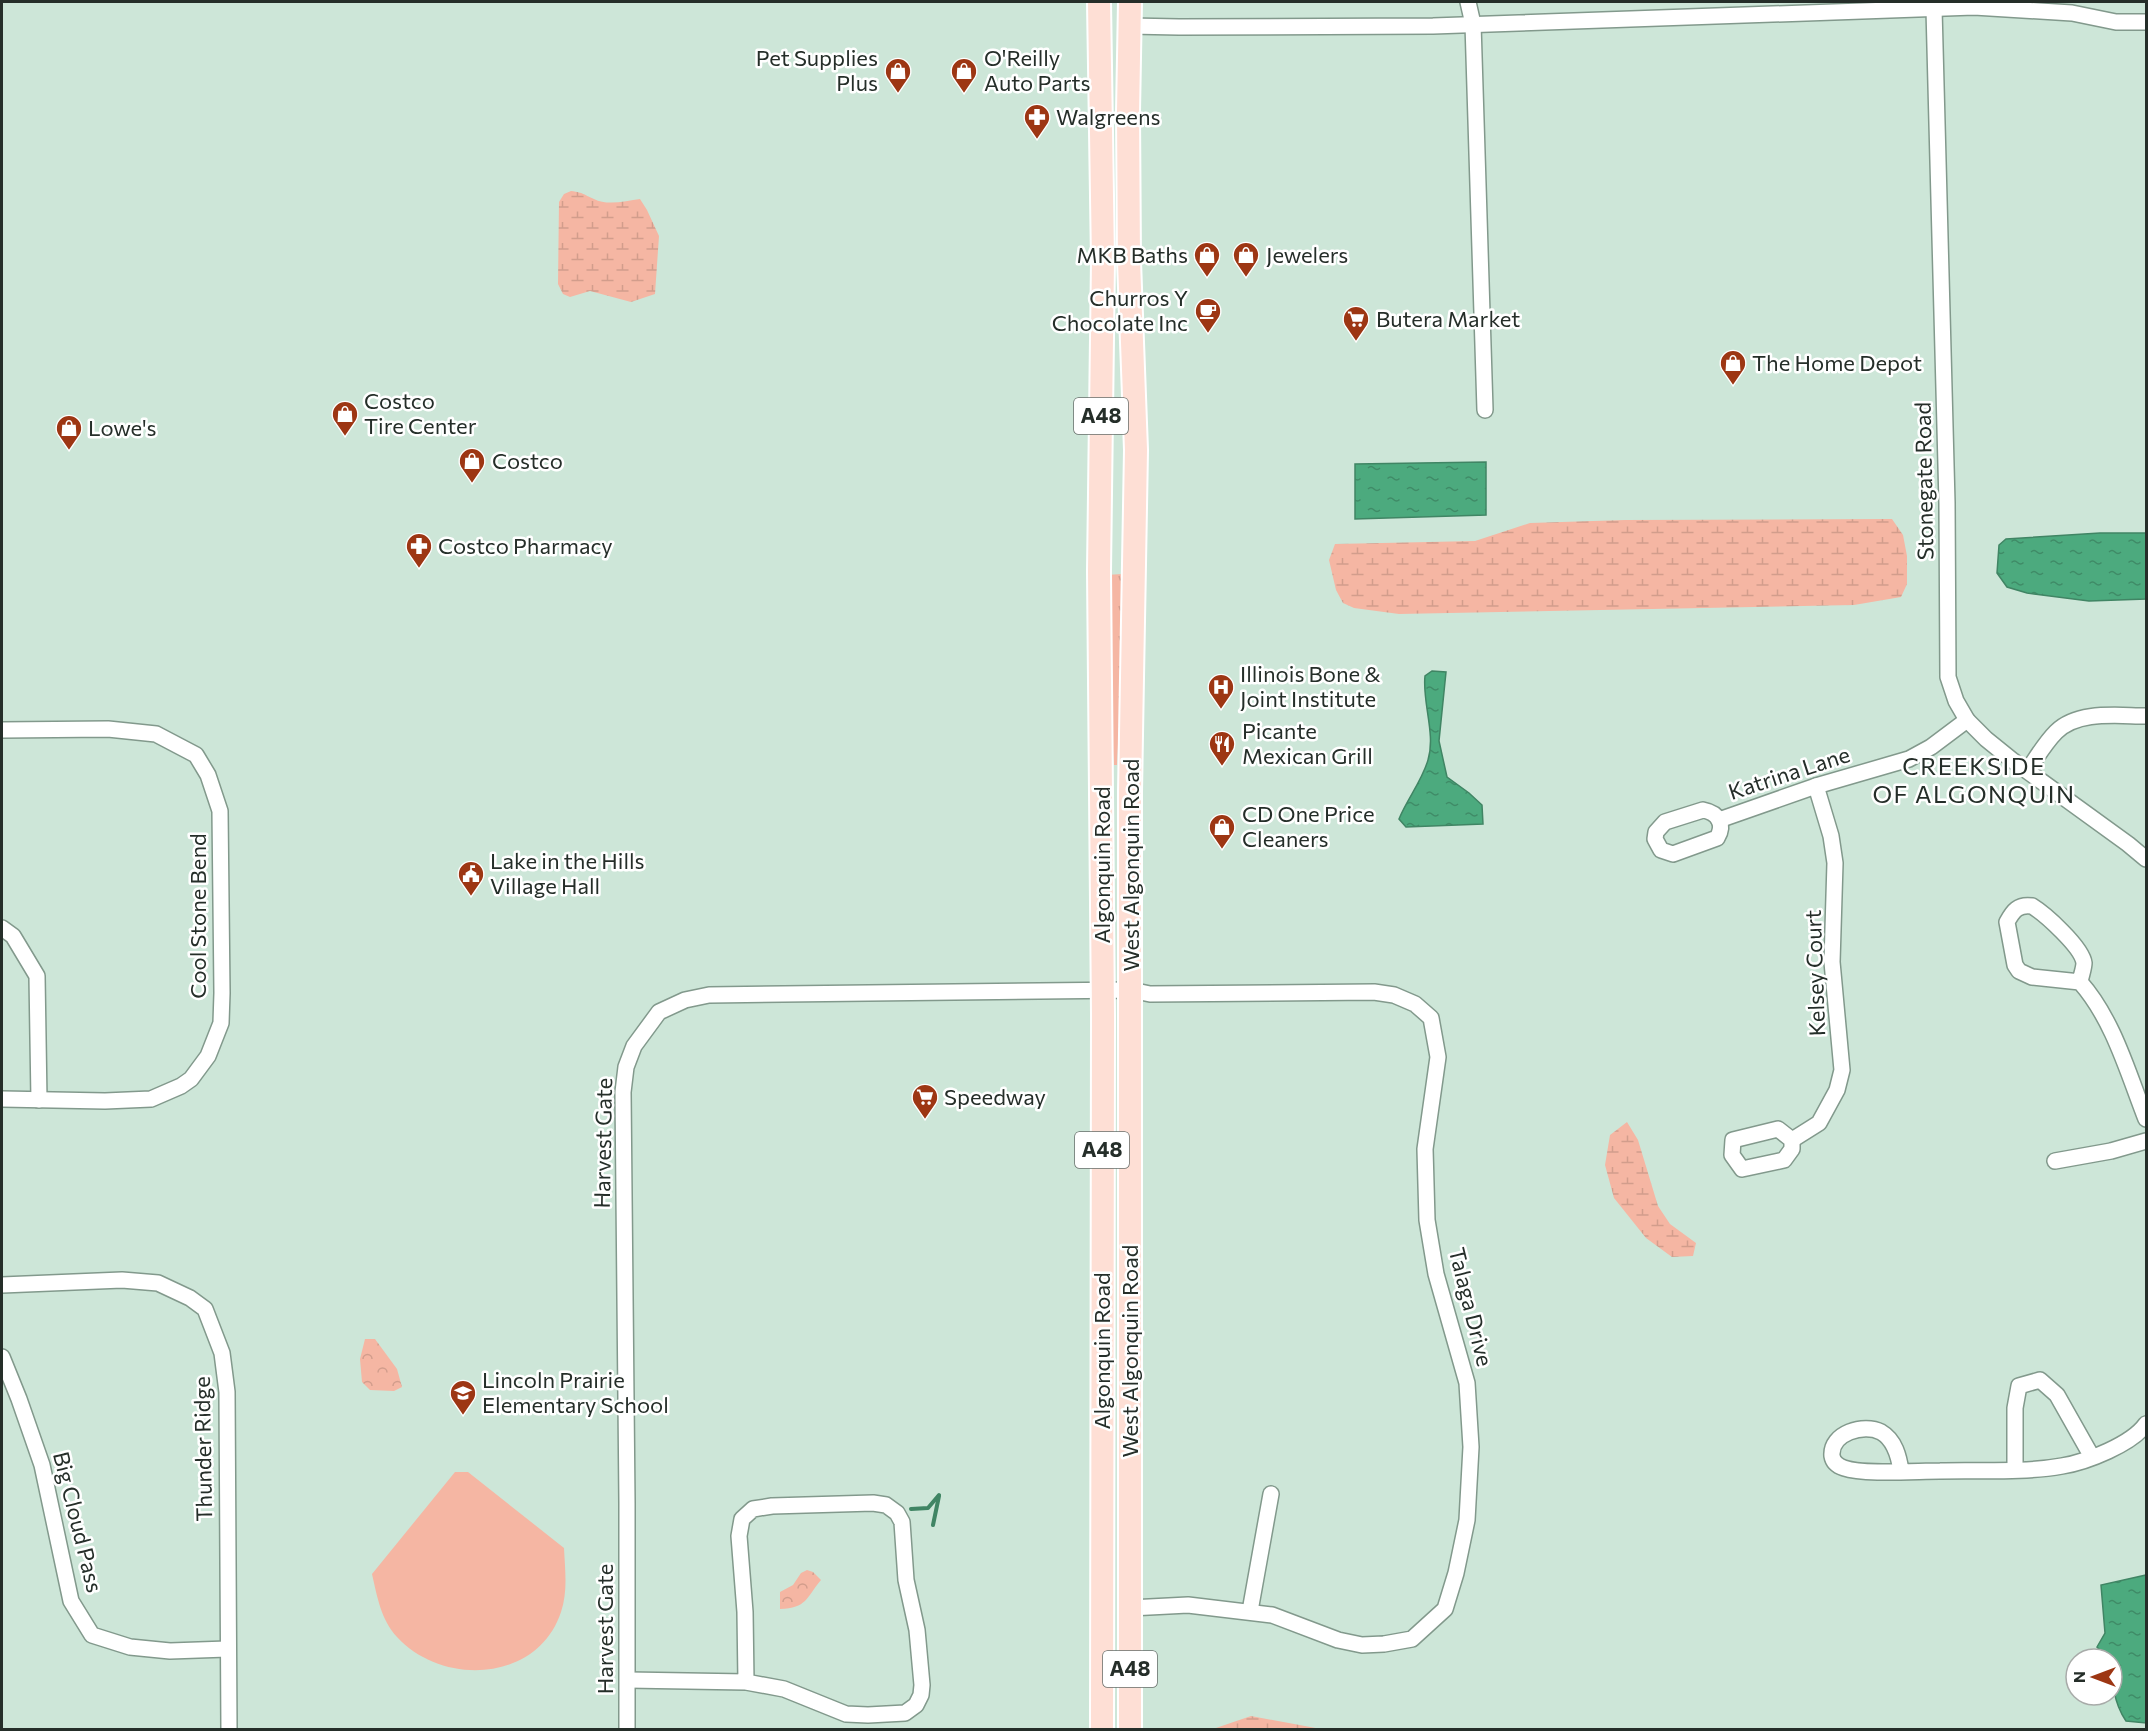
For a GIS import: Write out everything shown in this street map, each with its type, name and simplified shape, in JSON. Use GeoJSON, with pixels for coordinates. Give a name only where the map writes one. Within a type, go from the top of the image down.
{"type":"FeatureCollection","features":[{"type":"Feature","properties":{"kind":"main road","name":"Algonquin Road"},"geometry":{"type":"LineString","coordinates":[[1099,2],[1103,260],[1099,571],[1102,991],[1102,1730]]}},
{"type":"Feature","properties":{"kind":"main road","name":"West Algonquin Road"},"geometry":{"type":"LineString","coordinates":[[1130,2],[1129,261],[1136,450],[1130,792],[1130,1730]]}},
{"type":"Feature","properties":{"kind":"street"},"geometry":{"type":"LineString","coordinates":[[1468,2],[1473,24],[1485,410]]}},
{"type":"Feature","properties":{"kind":"street"},"geometry":{"type":"LineString","coordinates":[[1473,24],[1480,2]]}},
{"type":"Feature","properties":{"kind":"street"},"geometry":{"type":"LineString","coordinates":[[1130,26],[1473,24],[1934,4],[2072,13],[2116,22],[2146,22]]}},
{"type":"Feature","properties":{"kind":"street","name":"Stonegate Road"},"geometry":{"type":"LineString","coordinates":[[1934,4],[1947,503],[1948,677],[1956,701],[1967,720],[1986,739],[2146,859]]}},
{"type":"Feature","properties":{"kind":"street"},"geometry":{"type":"LineString","coordinates":[[2028,770],[2057,730],[2071,722],[2088,717],[2146,716]]}},
{"type":"Feature","properties":{"kind":"street","name":"Katrina Lane"},"geometry":{"type":"LineString","coordinates":[[1719,820],[1816,786],[1909,759],[1931,747],[1967,720]]}},
{"type":"Feature","properties":{"kind":"street","name":"Cool Stone Bend"},"geometry":{"type":"LineString","coordinates":[[2,730],[108,729],[156,734],[196,755],[208,775],[220,810],[221,1023],[208,1056],[191,1079],[151,1099],[2,1099]]}},
{"type":"Feature","properties":{"kind":"street","name":"Kelsey Court"},"geometry":{"type":"LineString","coordinates":[[1792,1140],[1819,1123],[1838,1090],[1842,1070],[1832,962],[1834,863],[1831,836],[1816,786]]}},
{"type":"Feature","properties":{"kind":"street"},"geometry":{"type":"LineString","coordinates":[[2080,982],[2084,962],[2070,940],[2040,911],[2024,905],[2017,908],[2007,922],[2014,965],[2019,971],[2031,977],[2080,982],[2097,1004],[2107,1023],[2146,1119]]}},
{"type":"Feature","properties":{"kind":"street"},"geometry":{"type":"LineString","coordinates":[[2,928],[13,936],[37,976],[39,1100]]}},
{"type":"Feature","properties":{"kind":"street","name":"Talaga Drive"},"geometry":{"type":"LineString","coordinates":[[1102,991],[1131,990],[1150,994],[1374,992],[1394,995],[1415,1004],[1431,1018],[1438,1058],[1425,1149],[1427,1220],[1436,1275],[1467,1383],[1471,1447],[1467,1520],[1456,1573],[1445,1609],[1412,1639],[1362,1645],[1338,1640],[1272,1615],[1250,1611],[1188,1605],[1130,1608]]}},
{"type":"Feature","properties":{"kind":"street","name":"Harvest Gate"},"geometry":{"type":"LineString","coordinates":[[627,1730],[623,1092],[626,1067],[634,1046],[659,1012],[685,1000],[709,995],[1102,991]]}},
{"type":"Feature","properties":{"kind":"street"},"geometry":{"type":"LineString","coordinates":[[2055,1161],[2111,1151],[2146,1141]]}},
{"type":"Feature","properties":{"kind":"street","name":"Thunder Ridge"},"geometry":{"type":"LineString","coordinates":[[2,1285],[122,1280],[158,1283],[190,1298],[205,1309],[222,1353],[227,1392],[229,1730]]}},
{"type":"Feature","properties":{"kind":"street","name":"Big Cloud Pass"},"geometry":{"type":"LineString","coordinates":[[2,1357],[42,1465],[71,1601],[92,1635],[130,1647],[171,1651],[227,1649]]}},
{"type":"Feature","properties":{"kind":"street"},"geometry":{"type":"LineString","coordinates":[[2015,1469],[2015,1408],[2019,1386],[2040,1380],[2057,1395],[2092,1457]]}},
{"type":"Feature","properties":{"kind":"street"},"geometry":{"type":"LineString","coordinates":[[1901,1471],[2042,1469],[2064,1466],[2092,1457],[2144,1433]]}},
{"type":"Feature","properties":{"kind":"street"},"geometry":{"type":"LineString","coordinates":[[1250,1611],[1271,1494]]}},
{"type":"Feature","properties":{"kind":"street"},"geometry":{"type":"LineString","coordinates":[[628,1680],[746,1682],[784,1689],[846,1714],[905,1713],[916,1705],[921,1695],[922,1685],[920,1650],[906,1580],[902,1522],[897,1513],[886,1505],[873,1503],[772,1506],[753,1509],[742,1519],[740,1536],[745,1612],[746,1682]]}},
{"type":"Feature","properties":{"kind":"green space"},"geometry":{"type":"Polygon","coordinates":[[[571,191],[605,202],[640,199],[659,236],[655,294],[631,302],[590,291],[570,297],[563,294],[558,284],[559,202],[564,194],[571,191]]]}},
{"type":"Feature","properties":{"kind":"green space"},"geometry":{"type":"Polygon","coordinates":[[[1892,519],[1903,535],[1907,556],[1907,584],[1901,597],[1854,605],[1399,614],[1354,608],[1343,603],[1336,590],[1329,560],[1335,544],[1475,541],[1530,523],[1625,520],[1892,519]]]}},
{"type":"Feature","properties":{"kind":"green space"},"geometry":{"type":"Polygon","coordinates":[[[1123,574],[1124,628],[1117,765],[1114,765],[1105,575],[1123,574]]]}},
{"type":"Feature","properties":{"kind":"green space"},"geometry":{"type":"Polygon","coordinates":[[[1627,1122],[1638,1140],[1658,1206],[1670,1224],[1696,1243],[1693,1256],[1672,1257],[1646,1238],[1614,1198],[1605,1165],[1610,1135],[1627,1122]]]}},
{"type":"Feature","properties":{"kind":"green space"},"geometry":{"type":"Polygon","coordinates":[[[365,1339],[375,1339],[397,1369],[402,1387],[394,1391],[370,1390],[362,1382],[360,1359],[365,1339]]]}},
{"type":"Feature","properties":{"kind":"green space"},"geometry":{"type":"Polygon","coordinates":[[[455,1472],[468,1472],[564,1548],[565,1596],[561,1612],[549,1635],[532,1652],[511,1664],[488,1670],[463,1670],[439,1664],[416,1653],[397,1637],[387,1623],[380,1607],[372,1574],[455,1472]]]}},
{"type":"Feature","properties":{"kind":"green space"},"geometry":{"type":"Polygon","coordinates":[[[807,1570],[813,1572],[821,1580],[801,1604],[780,1609],[780,1592],[793,1585],[801,1573],[807,1570]]]}},
{"type":"Feature","properties":{"kind":"green space"},"geometry":{"type":"Polygon","coordinates":[[[1251,1716],[1321,1729],[1213,1729],[1251,1716]]]}},
{"type":"Feature","properties":{"kind":"water"},"geometry":{"type":"Polygon","coordinates":[[[1486,462],[1486,515],[1355,519],[1355,464],[1486,462]]]}},
{"type":"Feature","properties":{"kind":"water"},"geometry":{"type":"Polygon","coordinates":[[[2100,533],[2146,533],[2146,599],[2089,601],[2027,593],[2007,587],[1997,573],[1999,545],[2006,539],[2100,533]]]}},
{"type":"Feature","properties":{"kind":"water"},"geometry":{"type":"Polygon","coordinates":[[[1432,671],[1446,672],[1439,741],[1447,777],[1482,805],[1483,824],[1406,827],[1399,819],[1428,760],[1430,729],[1425,696],[1425,676],[1432,671]]]}},
{"type":"Feature","properties":{"kind":"water"},"geometry":{"type":"Polygon","coordinates":[[[2146,1575],[2146,1723],[2126,1721],[2119,1707],[2124,1707],[2124,1647],[2097,1647],[2105,1633],[2101,1585],[2146,1575]]]}},
{"type":"Feature","properties":{"kind":"waterway"},"geometry":{"type":"LineString","coordinates":[[911,1509],[928,1508],[939,1495]]}},
{"type":"Feature","properties":{"kind":"waterway"},"geometry":{"type":"LineString","coordinates":[[933,1525],[939,1496]]}},
{"type":"Feature","properties":{"kind":"place","name":"Pet Supplies Plus"},"geometry":{"type":"Point","coordinates":[898,94]}},
{"type":"Feature","properties":{"kind":"place","name":"O'Reilly Auto Parts"},"geometry":{"type":"Point","coordinates":[964,94]}},
{"type":"Feature","properties":{"kind":"place","name":"Walgreens"},"geometry":{"type":"Point","coordinates":[1037,140]}},
{"type":"Feature","properties":{"kind":"place","name":"MKB Baths"},"geometry":{"type":"Point","coordinates":[1207,278]}},
{"type":"Feature","properties":{"kind":"place","name":"Jewelers"},"geometry":{"type":"Point","coordinates":[1246,278]}},
{"type":"Feature","properties":{"kind":"place","name":"Churros Y Chocolate Inc"},"geometry":{"type":"Point","coordinates":[1208,334]}},
{"type":"Feature","properties":{"kind":"place","name":"Butera Market"},"geometry":{"type":"Point","coordinates":[1356,342]}},
{"type":"Feature","properties":{"kind":"place","name":"The Home Depot"},"geometry":{"type":"Point","coordinates":[1733,386]}},
{"type":"Feature","properties":{"kind":"place","name":"Costco Tire Center"},"geometry":{"type":"Point","coordinates":[345,437]}},
{"type":"Feature","properties":{"kind":"place","name":"Lowe's"},"geometry":{"type":"Point","coordinates":[69,451]}},
{"type":"Feature","properties":{"kind":"place","name":"Costco"},"geometry":{"type":"Point","coordinates":[472,484]}},
{"type":"Feature","properties":{"kind":"place","name":"Costco Pharmacy"},"geometry":{"type":"Point","coordinates":[419,569]}},
{"type":"Feature","properties":{"kind":"place","name":"Illinois Bone & Joint Institute"},"geometry":{"type":"Point","coordinates":[1221,710]}},
{"type":"Feature","properties":{"kind":"place","name":"Picante Mexican Grill"},"geometry":{"type":"Point","coordinates":[1222,767]}},
{"type":"Feature","properties":{"kind":"place","name":"CD One Price Cleaners"},"geometry":{"type":"Point","coordinates":[1222,850]}},
{"type":"Feature","properties":{"kind":"place","name":"Lake in the Hills Village Hall"},"geometry":{"type":"Point","coordinates":[471,897]}},
{"type":"Feature","properties":{"kind":"place","name":"Speedway"},"geometry":{"type":"Point","coordinates":[925,1120]}},
{"type":"Feature","properties":{"kind":"place","name":"Lincoln Prairie Elementary School"},"geometry":{"type":"Point","coordinates":[463,1416]}},
{"type":"Feature","properties":{"kind":"district","name":"CREEKSIDE OF ALGONQUIN"},"geometry":{"type":"Point","coordinates":[1974,781]}}]}
